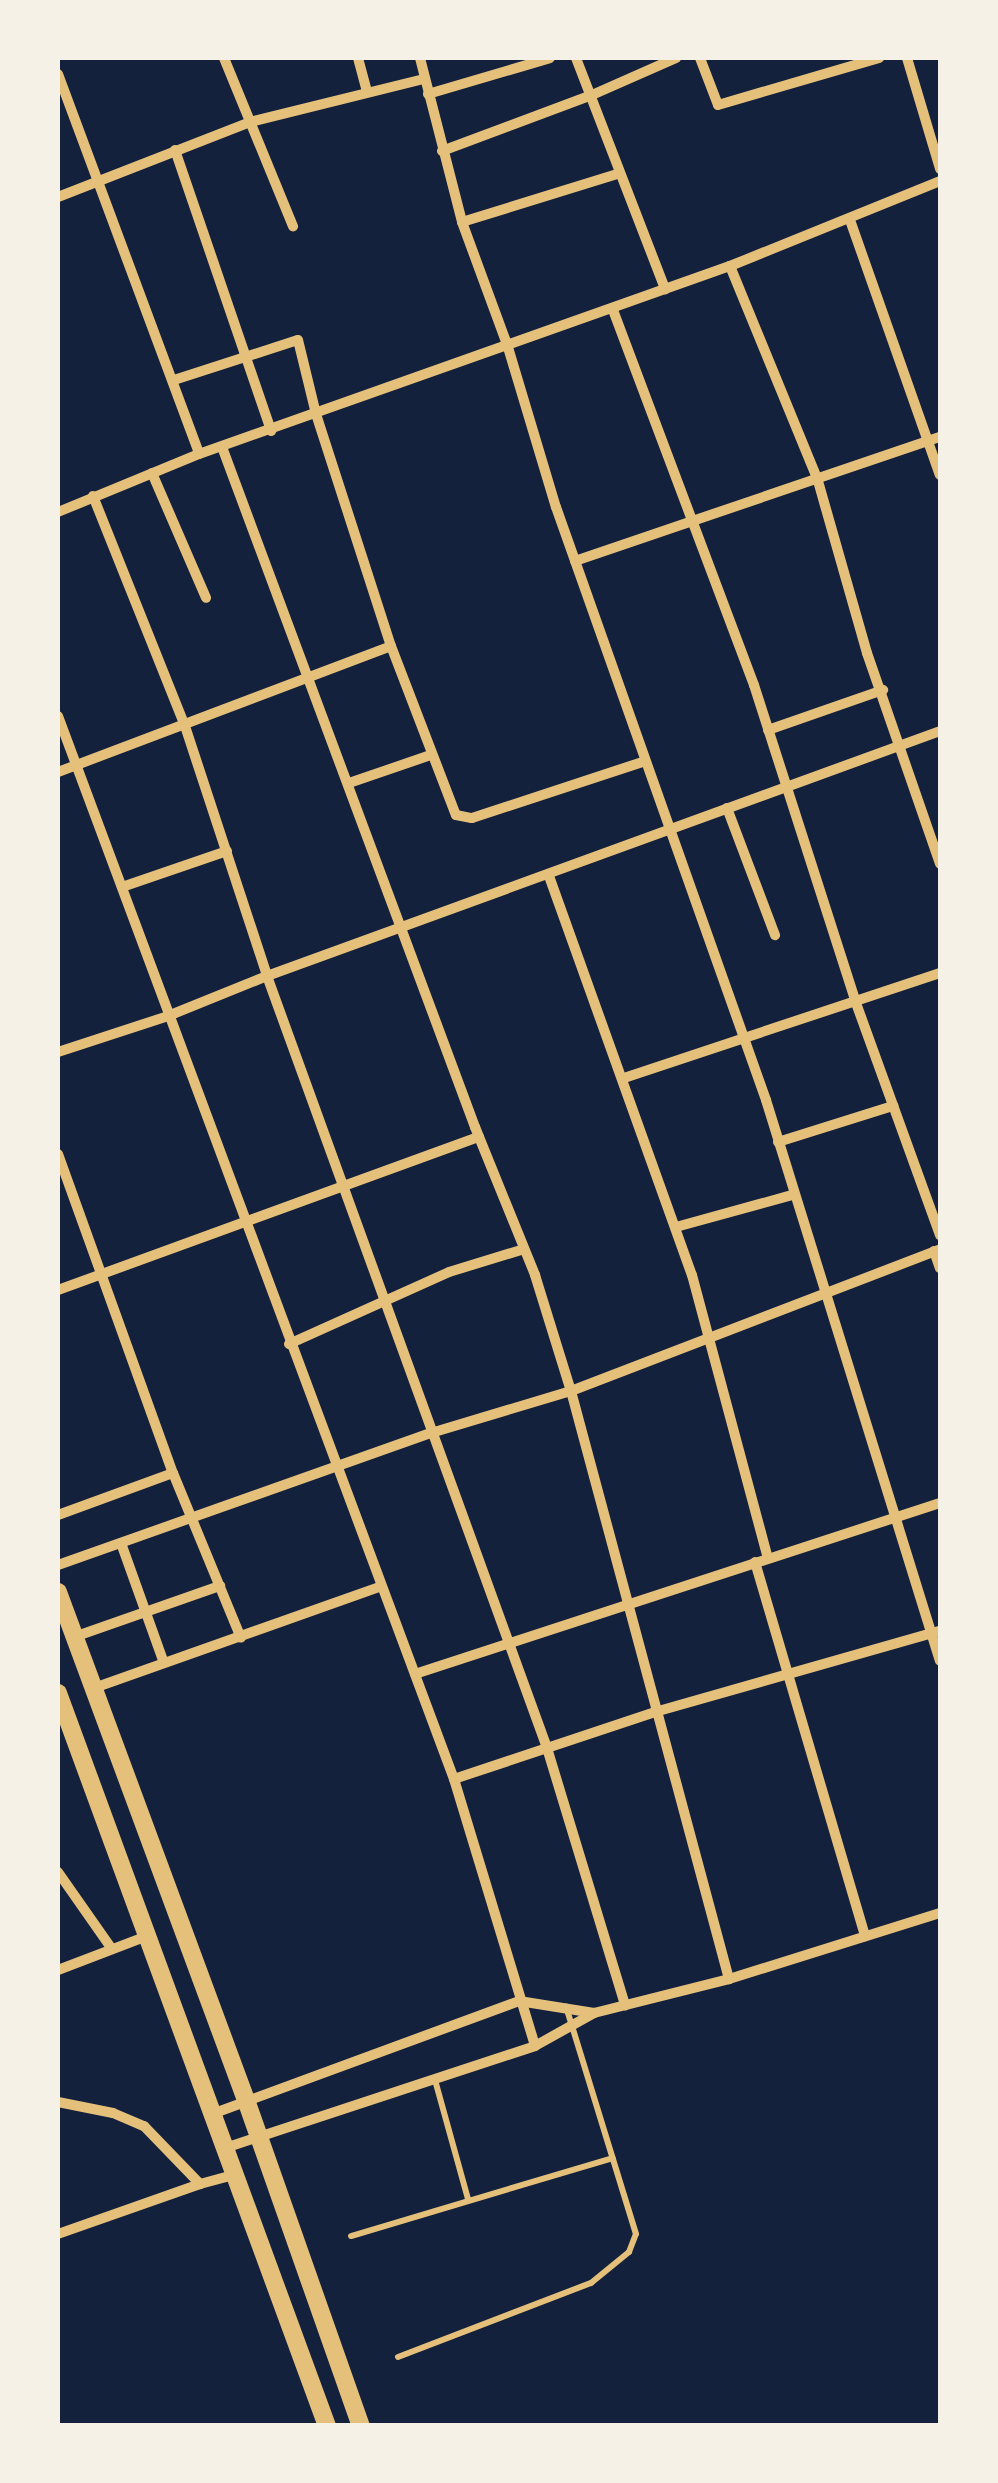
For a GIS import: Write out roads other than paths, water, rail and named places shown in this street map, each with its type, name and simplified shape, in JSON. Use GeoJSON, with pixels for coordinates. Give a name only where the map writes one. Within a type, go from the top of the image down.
{"type":"FeatureCollection","features":[{"type":"Feature","properties":{"kind":"main road"},"geometry":{"type":"LineString","coordinates":[[58,1592],[246,2100],[361,2426]]}},
{"type":"Feature","properties":{"kind":"main road"},"geometry":{"type":"LineString","coordinates":[[58,1693],[327,2426]]}},
{"type":"Feature","properties":{"kind":"street"},"geometry":{"type":"LineString","coordinates":[[224,58],[294,226]]}},
{"type":"Feature","properties":{"kind":"street"},"geometry":{"type":"LineString","coordinates":[[358,58],[367,91]]}},
{"type":"Feature","properties":{"kind":"street"},"geometry":{"type":"LineString","coordinates":[[420,58],[462,222],[778,1142],[792,1195],[937,1633],[940,1660]]}},
{"type":"Feature","properties":{"kind":"street"},"geometry":{"type":"LineString","coordinates":[[428,94],[550,58]]}},
{"type":"Feature","properties":{"kind":"street"},"geometry":{"type":"LineString","coordinates":[[576,58],[664,288]]}},
{"type":"Feature","properties":{"kind":"street"},"geometry":{"type":"LineString","coordinates":[[442,151],[592,96],[676,58]]}},
{"type":"Feature","properties":{"kind":"street"},"geometry":{"type":"LineString","coordinates":[[700,58],[718,105],[879,58]]}},
{"type":"Feature","properties":{"kind":"street"},"geometry":{"type":"LineString","coordinates":[[820,58],[824,73]]}},
{"type":"Feature","properties":{"kind":"street"},"geometry":{"type":"LineString","coordinates":[[907,58],[940,169]]}},
{"type":"Feature","properties":{"kind":"street"},"geometry":{"type":"LineString","coordinates":[[58,74],[174,380],[198,454]]}},
{"type":"Feature","properties":{"kind":"street"},"geometry":{"type":"LineString","coordinates":[[58,198],[250,122],[424,79]]}},
{"type":"Feature","properties":{"kind":"street"},"geometry":{"type":"LineString","coordinates":[[175,150],[271,430]]}},
{"type":"Feature","properties":{"kind":"street"},"geometry":{"type":"LineString","coordinates":[[462,222],[620,173]]}},
{"type":"Feature","properties":{"kind":"street"},"geometry":{"type":"LineString","coordinates":[[58,512],[198,454],[730,266],[940,180]]}},
{"type":"Feature","properties":{"kind":"street"},"geometry":{"type":"LineString","coordinates":[[850,220],[935,439],[940,475]]}},
{"type":"Feature","properties":{"kind":"street"},"geometry":{"type":"LineString","coordinates":[[730,266],[818,481],[868,653],[940,864]]}},
{"type":"Feature","properties":{"kind":"street"},"geometry":{"type":"LineString","coordinates":[[613,310],[768,730],[856,1003],[940,1235]]}},
{"type":"Feature","properties":{"kind":"street"},"geometry":{"type":"LineString","coordinates":[[174,380],[298,340],[316,414],[391,646],[453,811],[467,819],[645,762]]}},
{"type":"Feature","properties":{"kind":"street"},"geometry":{"type":"LineString","coordinates":[[575,560],[935,439]]}},
{"type":"Feature","properties":{"kind":"street"},"geometry":{"type":"LineString","coordinates":[[222,447],[524,1249],[572,1390],[625,1602],[730,1979]]}},
{"type":"Feature","properties":{"kind":"street"},"geometry":{"type":"LineString","coordinates":[[152,474],[206,598]]}},
{"type":"Feature","properties":{"kind":"street"},"geometry":{"type":"LineString","coordinates":[[93,496],[185,726],[267,976],[547,1748],[625,2005]]}},
{"type":"Feature","properties":{"kind":"street"},"geometry":{"type":"LineString","coordinates":[[58,772],[391,646]]}},
{"type":"Feature","properties":{"kind":"street"},"geometry":{"type":"LineString","coordinates":[[768,730],[883,690]]}},
{"type":"Feature","properties":{"kind":"street"},"geometry":{"type":"LineString","coordinates":[[58,716],[454,1780],[535,2046]]}},
{"type":"Feature","properties":{"kind":"street"},"geometry":{"type":"LineString","coordinates":[[58,1052],[168,1016],[784,785],[940,731]]}},
{"type":"Feature","properties":{"kind":"street"},"geometry":{"type":"LineString","coordinates":[[349,783],[431,755]]}},
{"type":"Feature","properties":{"kind":"street"},"geometry":{"type":"LineString","coordinates":[[728,808],[776,935]]}},
{"type":"Feature","properties":{"kind":"street"},"geometry":{"type":"LineString","coordinates":[[122,887],[227,850]]}},
{"type":"Feature","properties":{"kind":"street"},"geometry":{"type":"LineString","coordinates":[[549,876],[676,1226],[768,1558]]}},
{"type":"Feature","properties":{"kind":"street"},"geometry":{"type":"LineString","coordinates":[[624,1078],[940,974]]}},
{"type":"Feature","properties":{"kind":"street"},"geometry":{"type":"LineString","coordinates":[[778,1142],[893,1106]]}},
{"type":"Feature","properties":{"kind":"street"},"geometry":{"type":"LineString","coordinates":[[58,1290],[344,1190],[479,1138]]}},
{"type":"Feature","properties":{"kind":"street"},"geometry":{"type":"LineString","coordinates":[[58,1154],[60,1171],[102,1272],[173,1473],[241,1638]]}},
{"type":"Feature","properties":{"kind":"street"},"geometry":{"type":"LineString","coordinates":[[676,1226],[792,1195]]}},
{"type":"Feature","properties":{"kind":"street"},"geometry":{"type":"LineString","coordinates":[[289,1344],[450,1272],[524,1249]]}},
{"type":"Feature","properties":{"kind":"street"},"geometry":{"type":"LineString","coordinates":[[58,1565],[431,1433],[572,1390],[937,1250],[940,1268]]}},
{"type":"Feature","properties":{"kind":"street"},"geometry":{"type":"LineString","coordinates":[[58,1514],[173,1473]]}},
{"type":"Feature","properties":{"kind":"street"},"geometry":{"type":"LineString","coordinates":[[414,1674],[625,1602],[940,1503]]}},
{"type":"Feature","properties":{"kind":"street"},"geometry":{"type":"LineString","coordinates":[[121,1543],[164,1663]]}},
{"type":"Feature","properties":{"kind":"street"},"geometry":{"type":"LineString","coordinates":[[755,1562],[865,1936]]}},
{"type":"Feature","properties":{"kind":"street"},"geometry":{"type":"LineString","coordinates":[[74,1637],[220,1586]]}},
{"type":"Feature","properties":{"kind":"street"},"geometry":{"type":"LineString","coordinates":[[94,1688],[380,1588]]}},
{"type":"Feature","properties":{"kind":"street"},"geometry":{"type":"LineString","coordinates":[[454,1780],[655,1712],[937,1633]]}},
{"type":"Feature","properties":{"kind":"street"},"geometry":{"type":"LineString","coordinates":[[58,1872],[112,1949]]}},
{"type":"Feature","properties":{"kind":"street"},"geometry":{"type":"LineString","coordinates":[[224,2149],[535,2046],[594,2013],[730,1979],[940,1913]]}},
{"type":"Feature","properties":{"kind":"street"},"geometry":{"type":"LineString","coordinates":[[58,1970],[146,1936]]}},
{"type":"Feature","properties":{"kind":"street"},"geometry":{"type":"LineString","coordinates":[[212,2114],[520,2001],[594,2013]]}},
{"type":"Feature","properties":{"kind":"street"},"geometry":{"type":"LineString","coordinates":[[58,2102],[124,2116],[144,2126],[200,2184]]}},
{"type":"Feature","properties":{"kind":"street"},"geometry":{"type":"LineString","coordinates":[[58,2234],[234,2175]]}},
{"type":"Feature","properties":{"kind":"lane"},"geometry":{"type":"LineString","coordinates":[[398,2357],[592,2283],[617,2266],[636,2234],[565,2006]]}},
{"type":"Feature","properties":{"kind":"lane"},"geometry":{"type":"LineString","coordinates":[[435,2078],[468,2199]]}},
{"type":"Feature","properties":{"kind":"lane"},"geometry":{"type":"LineString","coordinates":[[352,2236],[613,2158]]}}]}
